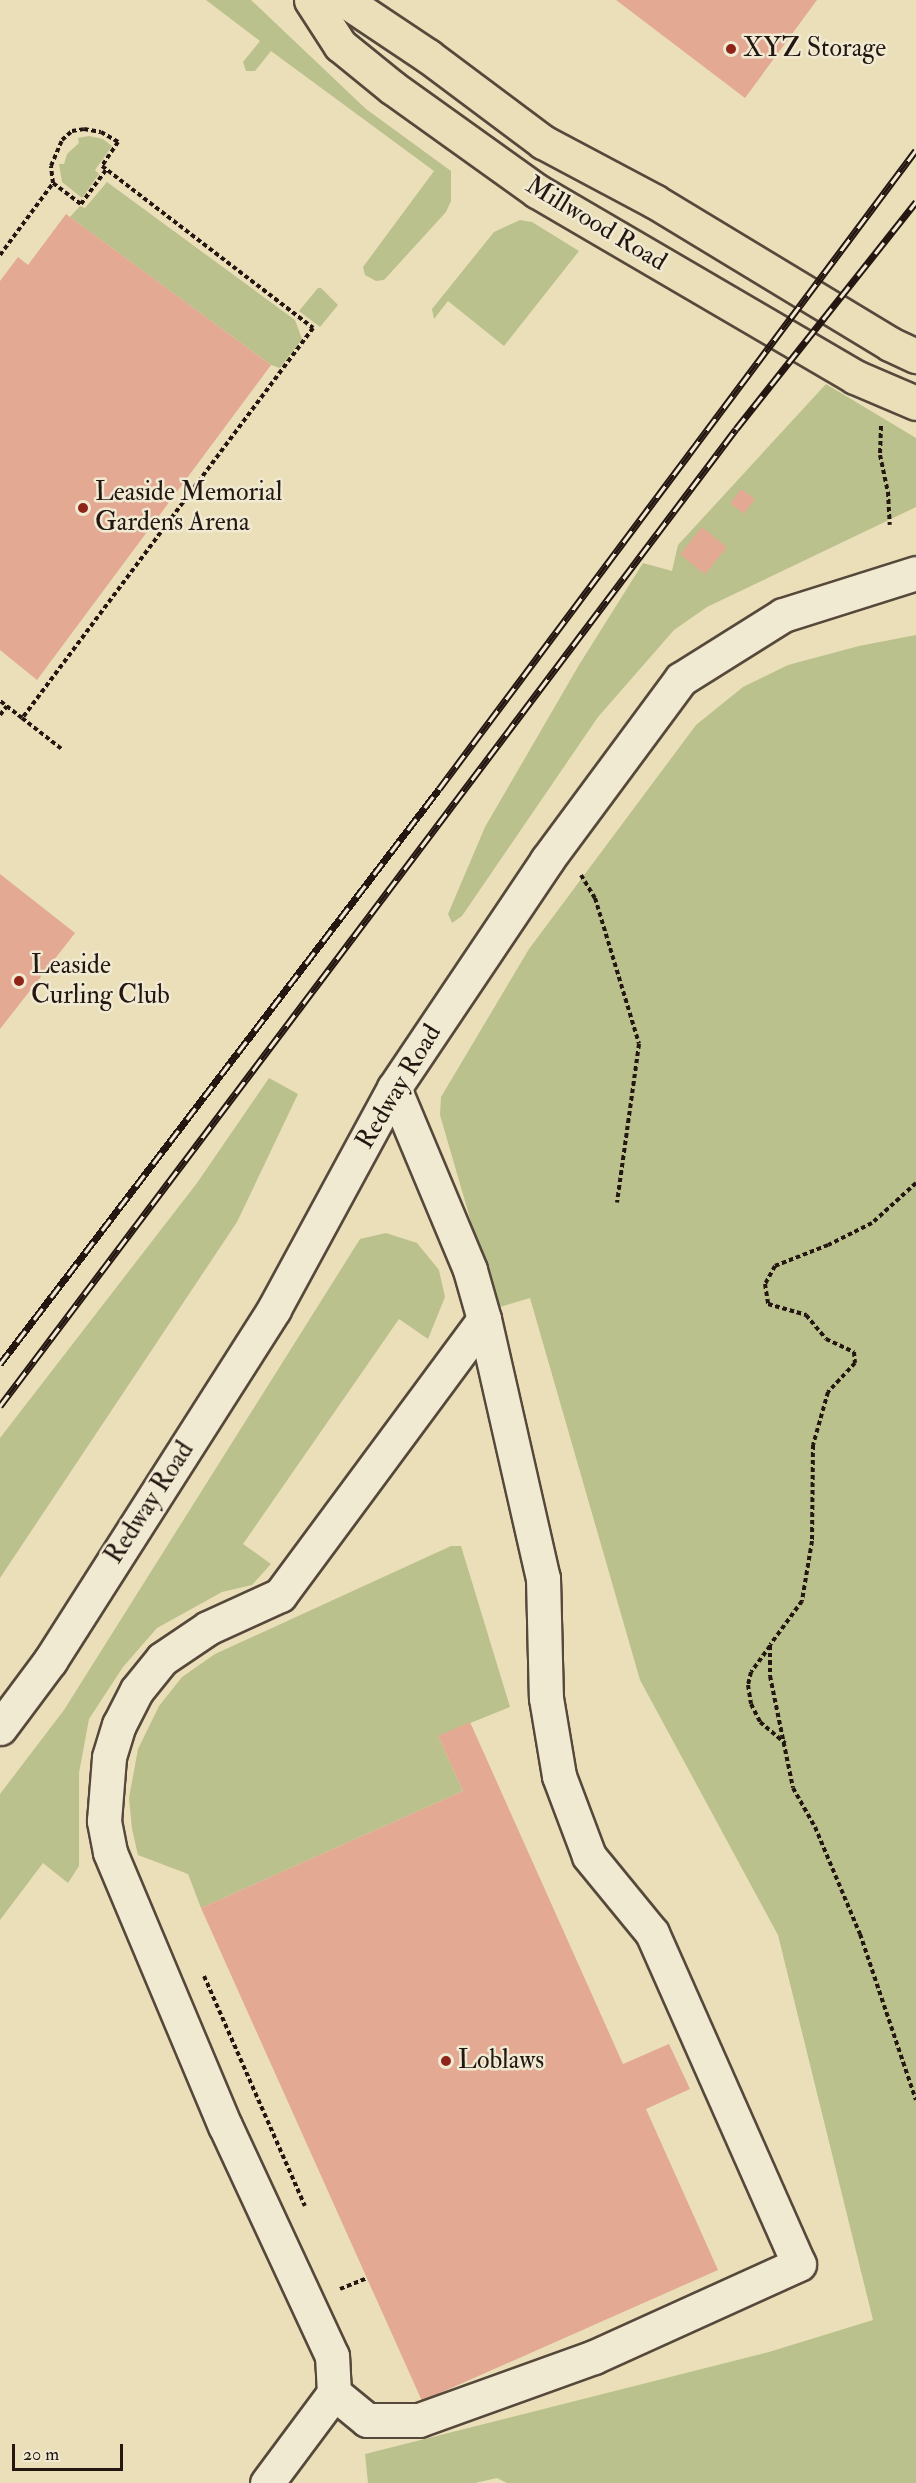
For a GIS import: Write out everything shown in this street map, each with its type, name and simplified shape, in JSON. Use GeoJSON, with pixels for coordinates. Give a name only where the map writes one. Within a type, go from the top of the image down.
{"type":"FeatureCollection","features":[{"type":"Feature","properties":{"kind":"main road","name":"Millwood Road"},"geometry":{"type":"LineString","coordinates":[[311,0],[340,45],[393,88],[537,191],[855,377],[916,403]]}},
{"type":"Feature","properties":{"kind":"main road","name":"Millwood Road"},"geometry":{"type":"LineString","coordinates":[[344,0],[428,56],[543,141],[654,201],[890,344],[916,356]]}},
{"type":"Feature","properties":{"kind":"street","name":"Redway Road"},"geometry":{"type":"LineString","coordinates":[[0,1728],[50,1660],[274,1309],[394,1088],[558,846],[681,679],[783,615],[915,572]]}},
{"type":"Feature","properties":{"kind":"street"},"geometry":{"type":"LineString","coordinates":[[334,2393],[367,2420],[419,2420],[594,2357],[799,2264],[652,1933],[589,1856],[559,1776],[546,1698],[543,1578],[484,1319],[470,1269],[394,1088]]}},
{"type":"Feature","properties":{"kind":"street"},"geometry":{"type":"LineString","coordinates":[[267,2483],[334,2393],[332,2356],[225,2126],[110,1852],[104,1821],[109,1757],[119,1725],[137,1689],[162,1659],[208,1628],[280,1594],[484,1319]]}},
{"type":"Feature","properties":{"kind":"path"},"geometry":{"type":"LineString","coordinates":[[0,255],[53,183],[51,166],[54,152],[62,140],[72,131],[93,130],[118,141],[102,166],[106,170],[313,328],[22,718]]}},
{"type":"Feature","properties":{"kind":"path"},"geometry":{"type":"LineString","coordinates":[[53,183],[81,204],[106,170]]}},
{"type":"Feature","properties":{"kind":"path"},"geometry":{"type":"LineString","coordinates":[[881,417],[880,455],[888,492],[890,525]]}},
{"type":"Feature","properties":{"kind":"path"},"geometry":{"type":"LineString","coordinates":[[0,701],[63,750]]}},
{"type":"Feature","properties":{"kind":"path"},"geometry":{"type":"LineString","coordinates":[[0,715],[7,706]]}},
{"type":"Feature","properties":{"kind":"path"},"geometry":{"type":"LineString","coordinates":[[558,846],[579,871],[595,898],[639,1044],[617,1202]]}},
{"type":"Feature","properties":{"kind":"path"},"geometry":{"type":"LineString","coordinates":[[786,1744],[760,1722],[751,1704],[748,1685],[751,1672],[802,1601],[812,1542],[813,1445],[828,1392],[855,1363],[854,1352],[825,1339],[806,1315],[768,1304],[765,1284],[774,1266],[828,1245],[872,1223],[916,1183]]}},
{"type":"Feature","properties":{"kind":"path"},"geometry":{"type":"LineString","coordinates":[[771,1645],[772,1689],[786,1744],[793,1788],[815,1827],[860,1934],[916,2100]]}},
{"type":"Feature","properties":{"kind":"path"},"geometry":{"type":"LineString","coordinates":[[202,1972],[307,2212]]}},
{"type":"Feature","properties":{"kind":"path"},"geometry":{"type":"LineString","coordinates":[[336,2277],[345,2299]]}},
{"type":"Feature","properties":{"kind":"green space"},"geometry":{"type":"Polygon","coordinates":[[[206,0],[251,0],[366,109],[451,171],[451,201],[446,212],[384,280],[376,281],[365,275],[363,267],[434,171],[271,51],[255,71],[246,71],[243,62],[260,41],[206,0]]]}},
{"type":"Feature","properties":{"kind":"green space"},"geometry":{"type":"Polygon","coordinates":[[[89,136],[103,139],[112,146],[95,170],[99,174],[82,198],[62,182],[59,164],[64,164],[67,154],[79,143],[78,138],[89,136]]]}},
{"type":"Feature","properties":{"kind":"green space"},"geometry":{"type":"Polygon","coordinates":[[[107,182],[295,320],[302,339],[280,368],[271,365],[70,217],[80,206],[85,208],[107,182]]]}},
{"type":"Feature","properties":{"kind":"green space"},"geometry":{"type":"Polygon","coordinates":[[[520,220],[532,222],[579,251],[504,346],[448,301],[434,319],[432,309],[494,232],[520,220]]]}},
{"type":"Feature","properties":{"kind":"green space"},"geometry":{"type":"Polygon","coordinates":[[[318,288],[321,288],[338,305],[320,327],[299,311],[318,288]]]}},
{"type":"Feature","properties":{"kind":"green space"},"geometry":{"type":"Polygon","coordinates":[[[826,384],[916,438],[916,507],[707,607],[674,630],[598,717],[462,916],[452,923],[448,914],[485,827],[579,665],[643,563],[672,571],[678,545],[826,384]]]}},
{"type":"Feature","properties":{"kind":"green space"},"geometry":{"type":"Polygon","coordinates":[[[916,635],[916,2483],[507,2483],[497,2478],[475,2483],[368,2483],[365,2454],[769,2352],[873,2320],[778,1935],[640,1680],[530,1298],[496,1308],[440,1115],[441,1097],[529,949],[696,725],[743,687],[788,665],[859,646],[916,635]]]}},
{"type":"Feature","properties":{"kind":"green space"},"geometry":{"type":"Polygon","coordinates":[[[269,1078],[298,1094],[237,1222],[0,1578],[0,1438],[197,1183],[269,1078]]]}},
{"type":"Feature","properties":{"kind":"green space"},"geometry":{"type":"Polygon","coordinates":[[[386,1233],[417,1243],[439,1270],[445,1297],[428,1339],[399,1319],[243,1544],[271,1564],[252,1585],[222,1592],[157,1628],[123,1667],[89,1719],[79,1773],[79,1866],[68,1883],[43,1863],[0,1920],[0,1794],[64,1710],[360,1239],[386,1233]]]}},
{"type":"Feature","properties":{"kind":"green space"},"geometry":{"type":"Polygon","coordinates":[[[451,1546],[461,1546],[510,1707],[438,1736],[463,1791],[201,1908],[188,1874],[138,1855],[132,1829],[129,1798],[138,1749],[159,1706],[182,1677],[215,1654],[451,1546]]]}},
{"type":"Feature","properties":{"kind":"building","name":"XYZ Storage"},"geometry":{"type":"Polygon","coordinates":[[[616,0],[817,0],[745,98],[616,0]]]}},
{"type":"Feature","properties":{"kind":"building","name":"Leaside Memorial Gardens Arena"},"geometry":{"type":"Polygon","coordinates":[[[66,214],[271,365],[37,680],[0,650],[0,281],[18,257],[28,265],[66,214]]]}},
{"type":"Feature","properties":{"kind":"building"},"geometry":{"type":"Polygon","coordinates":[[[741,489],[755,499],[744,514],[730,504],[741,489]]]}},
{"type":"Feature","properties":{"kind":"building"},"geometry":{"type":"Polygon","coordinates":[[[702,527],[727,547],[705,574],[680,554],[702,527]]]}},
{"type":"Feature","properties":{"kind":"building","name":"Leaside Curling Club"},"geometry":{"type":"Polygon","coordinates":[[[0,874],[75,933],[0,1029],[0,874]]]}},
{"type":"Feature","properties":{"kind":"building","name":"Loblaws"},"geometry":{"type":"Polygon","coordinates":[[[470,1722],[623,2064],[669,2044],[690,2089],[646,2109],[718,2270],[422,2401],[201,1908],[463,1791],[438,1736],[470,1722]]]}},
{"type":"Feature","properties":{"kind":"railway"},"geometry":{"type":"LineString","coordinates":[[0,1364],[439,789],[916,150]]}},
{"type":"Feature","properties":{"kind":"railway"},"geometry":{"type":"LineString","coordinates":[[0,1406],[736,429],[916,202]]}},
{"type":"Feature","properties":{"kind":"place","name":"XYZ Storage"},"geometry":{"type":"Point","coordinates":[731,49]}},
{"type":"Feature","properties":{"kind":"place","name":"Leaside Memorial Gardens Arena"},"geometry":{"type":"Point","coordinates":[83,508]}},
{"type":"Feature","properties":{"kind":"place","name":"Leaside Curling Club"},"geometry":{"type":"Point","coordinates":[19,981]}},
{"type":"Feature","properties":{"kind":"place","name":"Loblaws"},"geometry":{"type":"Point","coordinates":[446,2061]}}]}
